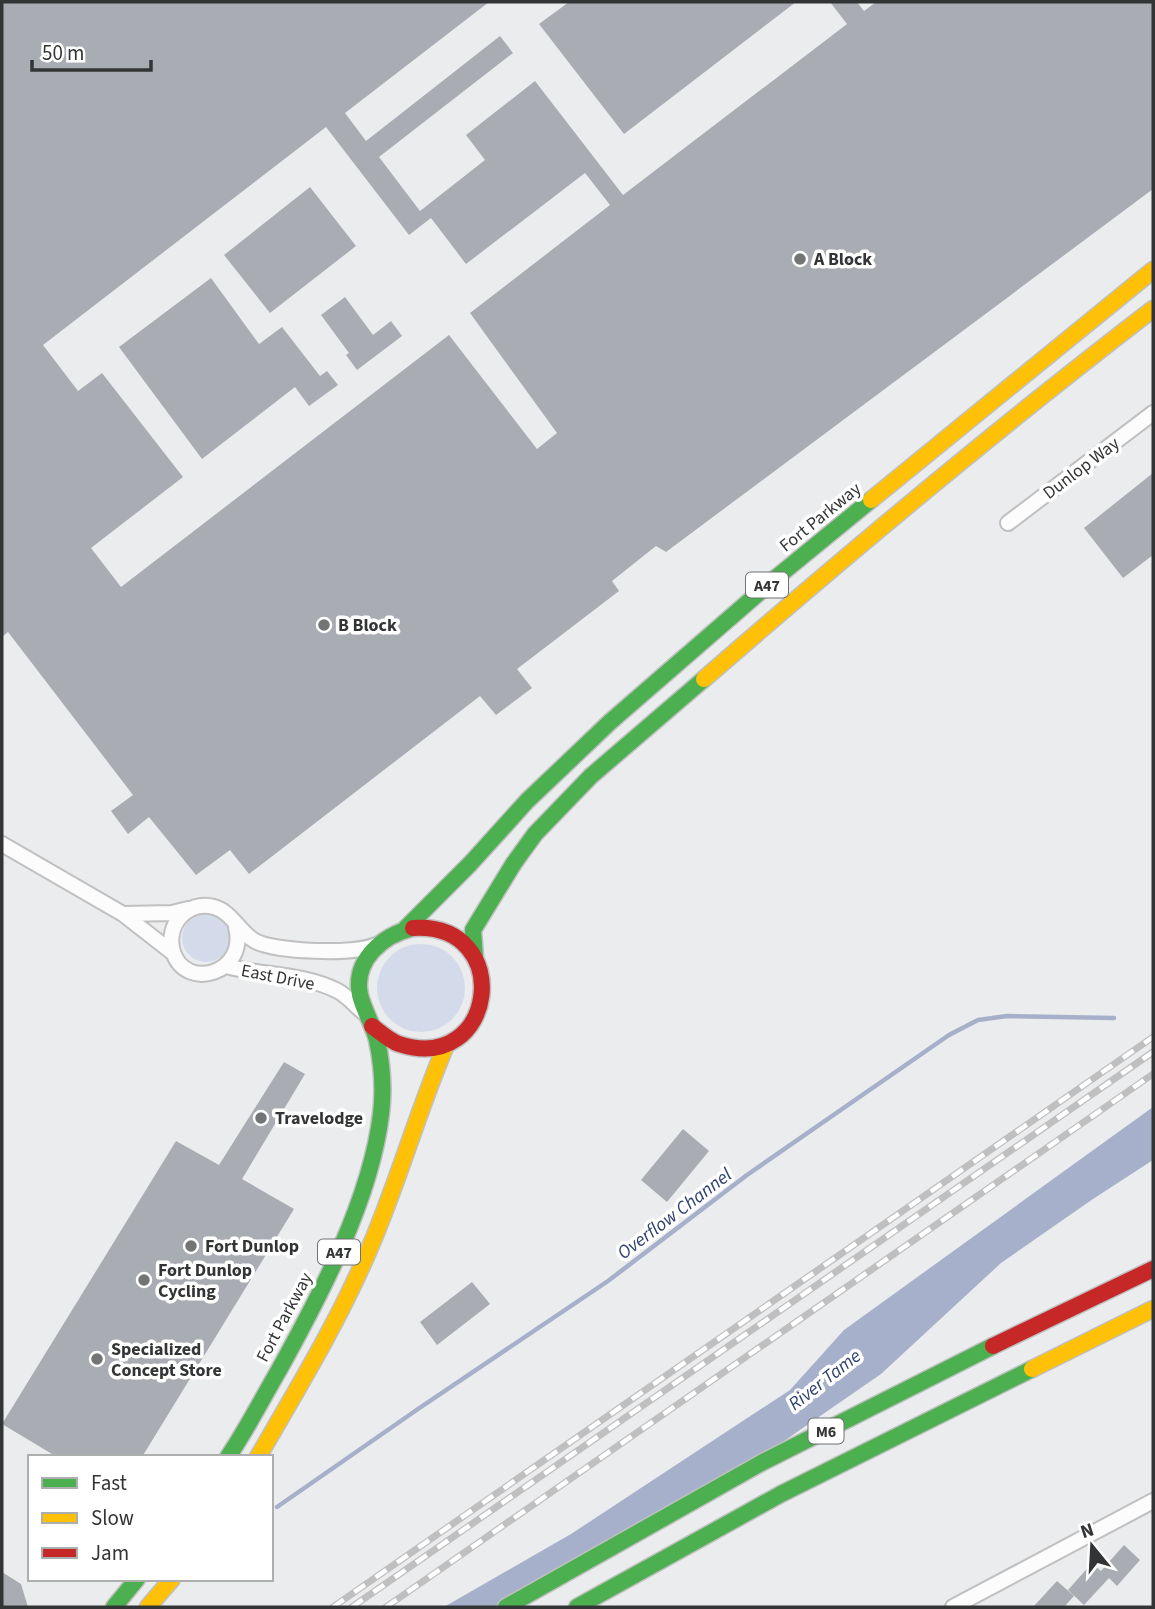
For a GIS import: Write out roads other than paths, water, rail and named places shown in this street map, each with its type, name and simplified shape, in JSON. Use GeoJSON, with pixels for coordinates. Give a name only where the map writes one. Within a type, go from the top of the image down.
{"type":"FeatureCollection","features":[{"type":"Feature","properties":{"kind":"main road","name":"Fort Parkway"},"geometry":{"type":"LineString","coordinates":[[229,1455],[312,1312],[350,1226],[380,1121],[382,1086],[377,1041],[359,992],[362,971],[371,952],[387,937],[406,928],[470,864],[527,801],[610,722],[777,577],[1153,270]]}},
{"type":"Feature","properties":{"kind":"main road","name":"A47"},"geometry":{"type":"LineString","coordinates":[[259,1455],[343,1307],[372,1244],[401,1168],[425,1092],[446,1045],[466,1031],[478,1012],[482,1001],[482,980],[475,957],[472,930],[513,863],[535,834],[591,776],[796,599],[1076,368],[1153,309]]}},
{"type":"Feature","properties":{"kind":"main road"},"geometry":{"type":"LineString","coordinates":[[406,928],[445,931],[457,938],[475,957]]}},
{"type":"Feature","properties":{"kind":"main road"},"geometry":{"type":"LineString","coordinates":[[368,1019],[384,1037],[398,1045],[430,1049],[446,1045]]}},
{"type":"Feature","properties":{"kind":"main road","name":"M6"},"geometry":{"type":"LineString","coordinates":[[506,1607],[763,1462],[1083,1301],[1153,1269]]}},
{"type":"Feature","properties":{"kind":"main road","name":"M6"},"geometry":{"type":"LineString","coordinates":[[577,1607],[781,1494],[1153,1309]]}},
{"type":"Feature","properties":{"kind":"main road"},"geometry":{"type":"LineString","coordinates":[[114,1607],[135,1581]]}},
{"type":"Feature","properties":{"kind":"main road"},"geometry":{"type":"LineString","coordinates":[[148,1607],[170,1581]]}},
{"type":"Feature","properties":{"kind":"street","name":"Dunlop Way"},"geometry":{"type":"LineString","coordinates":[[1008,523],[1153,413]]}},
{"type":"Feature","properties":{"kind":"street"},"geometry":{"type":"LineString","coordinates":[[2,844],[123,914],[192,971],[212,973],[226,966],[236,953],[239,935],[236,927],[232,919],[219,909],[203,906],[172,913],[123,914]]}},
{"type":"Feature","properties":{"kind":"street"},"geometry":{"type":"LineString","coordinates":[[173,953],[171,939],[174,925],[182,914],[195,907]]}},
{"type":"Feature","properties":{"kind":"street","name":"East Drive"},"geometry":{"type":"LineString","coordinates":[[236,927],[256,942],[284,948],[345,952],[369,949],[378,944]]}},
{"type":"Feature","properties":{"kind":"street","name":"East Drive"},"geometry":{"type":"LineString","coordinates":[[226,966],[244,971],[298,976],[340,992],[368,1019]]}},
{"type":"Feature","properties":{"kind":"street"},"geometry":{"type":"LineString","coordinates":[[953,1607],[1153,1501]]}},
{"type":"Feature","properties":{"kind":"water","name":"River Tame"},"geometry":{"type":"Polygon","coordinates":[[[1153,1107],[1153,1160],[1001,1263],[881,1374],[703,1497],[518,1607],[444,1607],[571,1534],[790,1390],[844,1330],[1153,1107]]]}},
{"type":"Feature","properties":{"kind":"waterway","name":"Overflow Channel"},"geometry":{"type":"LineString","coordinates":[[277,1507],[608,1281],[747,1175],[949,1035],[978,1020],[1007,1016],[1114,1018]]}},
{"type":"Feature","properties":{"kind":"railway"},"geometry":{"type":"LineString","coordinates":[[333,1607],[1153,1037]]}},
{"type":"Feature","properties":{"kind":"railway"},"geometry":{"type":"LineString","coordinates":[[352,1607],[1153,1052]]}},
{"type":"Feature","properties":{"kind":"railway"},"geometry":{"type":"LineString","coordinates":[[386,1607],[1153,1074]]}},
{"type":"Feature","properties":{"kind":"place","name":"A Block"},"geometry":{"type":"Point","coordinates":[800,259]}},
{"type":"Feature","properties":{"kind":"place","name":"B Block"},"geometry":{"type":"Point","coordinates":[324,625]}},
{"type":"Feature","properties":{"kind":"place","name":"Travelodge"},"geometry":{"type":"Point","coordinates":[261,1118]}},
{"type":"Feature","properties":{"kind":"place","name":"Fort Dunlop"},"geometry":{"type":"Point","coordinates":[191,1246]}},
{"type":"Feature","properties":{"kind":"place","name":"Fort Dunlop Cycling"},"geometry":{"type":"Point","coordinates":[144,1280]}},
{"type":"Feature","properties":{"kind":"place","name":"Specialized Concept Store"},"geometry":{"type":"Point","coordinates":[97,1359]}}]}
